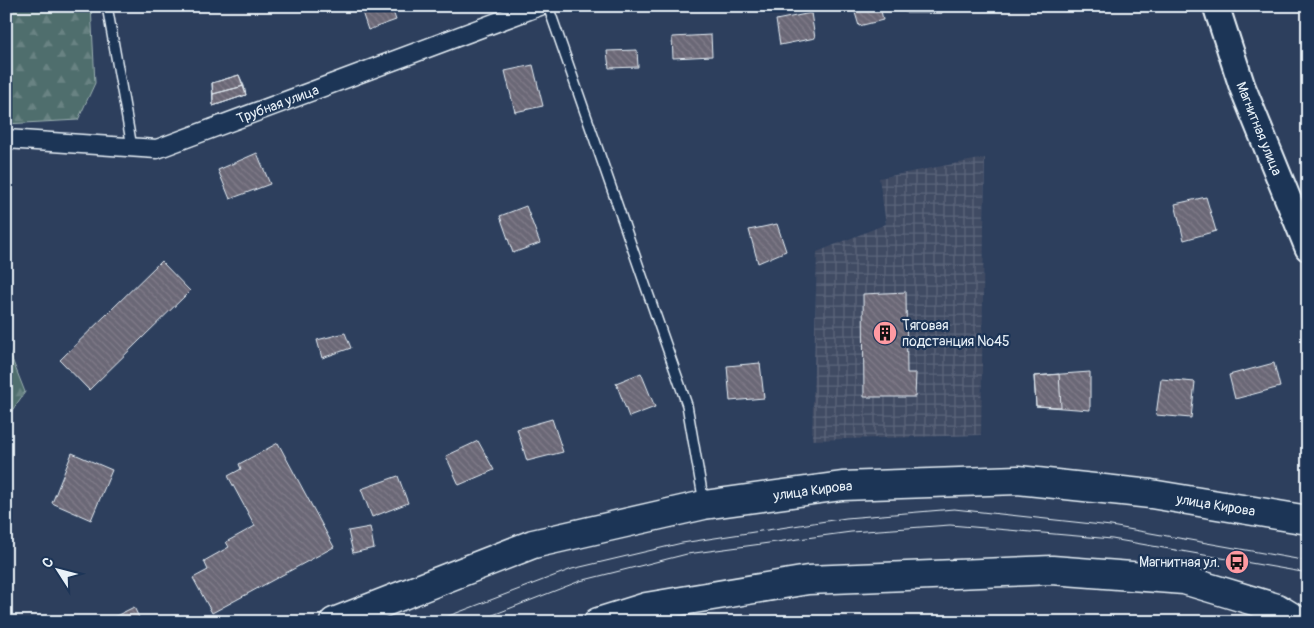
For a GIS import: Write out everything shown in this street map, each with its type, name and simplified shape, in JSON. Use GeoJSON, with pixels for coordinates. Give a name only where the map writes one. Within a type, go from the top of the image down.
{"type":"FeatureCollection","features":[{"type":"Feature","properties":{"kind":"main road","name":"улица Кирова"},"geometry":{"type":"LineString","coordinates":[[334,622],[533,544],[704,505],[842,486],[1018,480],[1151,494],[1308,520]]}},
{"type":"Feature","properties":{"kind":"main road"},"geometry":{"type":"LineString","coordinates":[[598,622],[646,607],[808,580],[1052,570],[1184,580],[1277,608],[1300,622]]}},
{"type":"Feature","properties":{"kind":"street","name":"Трубная улица"},"geometry":{"type":"LineString","coordinates":[[6,138],[157,149],[540,6]]}},
{"type":"Feature","properties":{"kind":"street","name":"Магнитная улица"},"geometry":{"type":"LineString","coordinates":[[1216,6],[1242,86],[1308,248]]}},
{"type":"Feature","properties":{"kind":"lane"},"geometry":{"type":"LineString","coordinates":[[107,6],[132,147]]}},
{"type":"Feature","properties":{"kind":"lane"},"geometry":{"type":"LineString","coordinates":[[548,6],[687,405],[704,505]]}},
{"type":"Feature","properties":{"kind":"shaded area"},"geometry":{"type":"Polygon","coordinates":[[[985,158],[981,435],[812,440],[817,252],[886,224],[879,178],[985,158]]]}},
{"type":"Feature","properties":{"kind":"green space"},"geometry":{"type":"Polygon","coordinates":[[[6,6],[91,6],[95,83],[78,120],[6,124],[6,6]]]}},
{"type":"Feature","properties":{"kind":"green space"},"geometry":{"type":"Polygon","coordinates":[[[6,344],[25,392],[6,419],[6,344]]]}},
{"type":"Feature","properties":{"kind":"building"},"geometry":{"type":"Polygon","coordinates":[[[360,6],[391,6],[396,20],[368,30],[360,6]]]}},
{"type":"Feature","properties":{"kind":"building"},"geometry":{"type":"Polygon","coordinates":[[[853,6],[880,6],[883,20],[859,26],[853,6]]]}},
{"type":"Feature","properties":{"kind":"building"},"geometry":{"type":"Polygon","coordinates":[[[906,6],[942,6],[942,13],[906,13],[906,6]]]}},
{"type":"Feature","properties":{"kind":"building"},"geometry":{"type":"Polygon","coordinates":[[[906,6],[927,6],[928,13],[906,13],[906,6]]]}},
{"type":"Feature","properties":{"kind":"building"},"geometry":{"type":"Polygon","coordinates":[[[927,6],[942,6],[942,13],[928,13],[927,6]]]}},
{"type":"Feature","properties":{"kind":"building"},"geometry":{"type":"Polygon","coordinates":[[[811,13],[815,38],[780,45],[776,20],[811,13]]]}},
{"type":"Feature","properties":{"kind":"building"},"geometry":{"type":"Polygon","coordinates":[[[711,35],[712,56],[673,58],[672,37],[711,35]]]}},
{"type":"Feature","properties":{"kind":"building"},"geometry":{"type":"Polygon","coordinates":[[[637,50],[638,67],[609,68],[607,51],[637,50]]]}},
{"type":"Feature","properties":{"kind":"building"},"geometry":{"type":"Polygon","coordinates":[[[533,65],[543,106],[515,112],[505,71],[533,65]]]}},
{"type":"Feature","properties":{"kind":"building"},"geometry":{"type":"Polygon","coordinates":[[[239,75],[244,86],[213,94],[212,83],[239,75]]]}},
{"type":"Feature","properties":{"kind":"building"},"geometry":{"type":"Polygon","coordinates":[[[239,75],[246,95],[213,106],[212,83],[239,75]]]}},
{"type":"Feature","properties":{"kind":"building"},"geometry":{"type":"Polygon","coordinates":[[[244,86],[246,95],[213,106],[213,94],[244,86]]]}},
{"type":"Feature","properties":{"kind":"building"},"geometry":{"type":"Polygon","coordinates":[[[257,153],[270,184],[230,199],[218,170],[257,153]]]}},
{"type":"Feature","properties":{"kind":"building"},"geometry":{"type":"Polygon","coordinates":[[[1206,197],[1216,231],[1184,240],[1175,204],[1206,197]]]}},
{"type":"Feature","properties":{"kind":"building"},"geometry":{"type":"Polygon","coordinates":[[[526,206],[540,243],[513,253],[500,216],[526,206]]]}},
{"type":"Feature","properties":{"kind":"building"},"geometry":{"type":"Polygon","coordinates":[[[777,224],[786,251],[758,263],[749,230],[777,224]]]}},
{"type":"Feature","properties":{"kind":"building"},"geometry":{"type":"Polygon","coordinates":[[[161,261],[190,291],[89,390],[60,360],[161,261]]]}},
{"type":"Feature","properties":{"kind":"building","name":"Тяговая подстанция №45"},"geometry":{"type":"Polygon","coordinates":[[[906,292],[907,373],[916,373],[915,397],[864,397],[863,294],[906,292]]]}},
{"type":"Feature","properties":{"kind":"building"},"geometry":{"type":"Polygon","coordinates":[[[345,333],[351,348],[322,358],[317,340],[345,333]]]}},
{"type":"Feature","properties":{"kind":"building"},"geometry":{"type":"Polygon","coordinates":[[[760,363],[764,398],[730,401],[727,366],[760,363]]]}},
{"type":"Feature","properties":{"kind":"building"},"geometry":{"type":"Polygon","coordinates":[[[1274,363],[1280,387],[1235,399],[1229,375],[1274,363]]]}},
{"type":"Feature","properties":{"kind":"building"},"geometry":{"type":"Polygon","coordinates":[[[1090,372],[1090,410],[1036,406],[1034,376],[1090,372]]]}},
{"type":"Feature","properties":{"kind":"building"},"geometry":{"type":"Polygon","coordinates":[[[641,373],[655,407],[629,417],[616,383],[641,373]]]}},
{"type":"Feature","properties":{"kind":"building"},"geometry":{"type":"Polygon","coordinates":[[[1059,374],[1061,407],[1036,406],[1034,376],[1059,374]]]}},
{"type":"Feature","properties":{"kind":"building"},"geometry":{"type":"Polygon","coordinates":[[[1161,379],[1195,382],[1191,418],[1156,415],[1161,379]]]}},
{"type":"Feature","properties":{"kind":"building"},"geometry":{"type":"Polygon","coordinates":[[[552,419],[563,452],[527,461],[517,429],[552,419]]]}},
{"type":"Feature","properties":{"kind":"building"},"geometry":{"type":"Polygon","coordinates":[[[478,441],[494,470],[459,485],[446,456],[478,441]]]}},
{"type":"Feature","properties":{"kind":"building"},"geometry":{"type":"Polygon","coordinates":[[[278,443],[334,547],[212,613],[193,578],[208,570],[204,561],[229,547],[226,542],[255,526],[228,476],[241,469],[239,464],[278,443]]]}},
{"type":"Feature","properties":{"kind":"building"},"geometry":{"type":"Polygon","coordinates":[[[72,453],[112,470],[91,520],[52,503],[72,453]]]}},
{"type":"Feature","properties":{"kind":"building"},"geometry":{"type":"Polygon","coordinates":[[[398,476],[408,503],[372,517],[361,489],[398,476]]]}},
{"type":"Feature","properties":{"kind":"building"},"geometry":{"type":"Polygon","coordinates":[[[370,527],[374,548],[353,553],[348,531],[370,527]]]}},
{"type":"Feature","properties":{"kind":"building"},"geometry":{"type":"Polygon","coordinates":[[[134,607],[141,622],[104,622],[134,607]]]}},
{"type":"Feature","properties":{"kind":"tram line"},"geometry":{"type":"LineString","coordinates":[[433,622],[572,569],[682,543],[846,518],[954,509],[1111,526],[1308,561]]}},
{"type":"Feature","properties":{"kind":"tram line"},"geometry":{"type":"LineString","coordinates":[[475,622],[580,581],[687,554],[851,532],[950,525],[1112,539],[1308,573]]}},
{"type":"Feature","properties":{"kind":"place","name":"Тяговая подстанция №45"},"geometry":{"type":"Point","coordinates":[885,333]}},
{"type":"Feature","properties":{"kind":"place","name":"Магнитная ул."},"geometry":{"type":"Point","coordinates":[1237,562]}}]}
